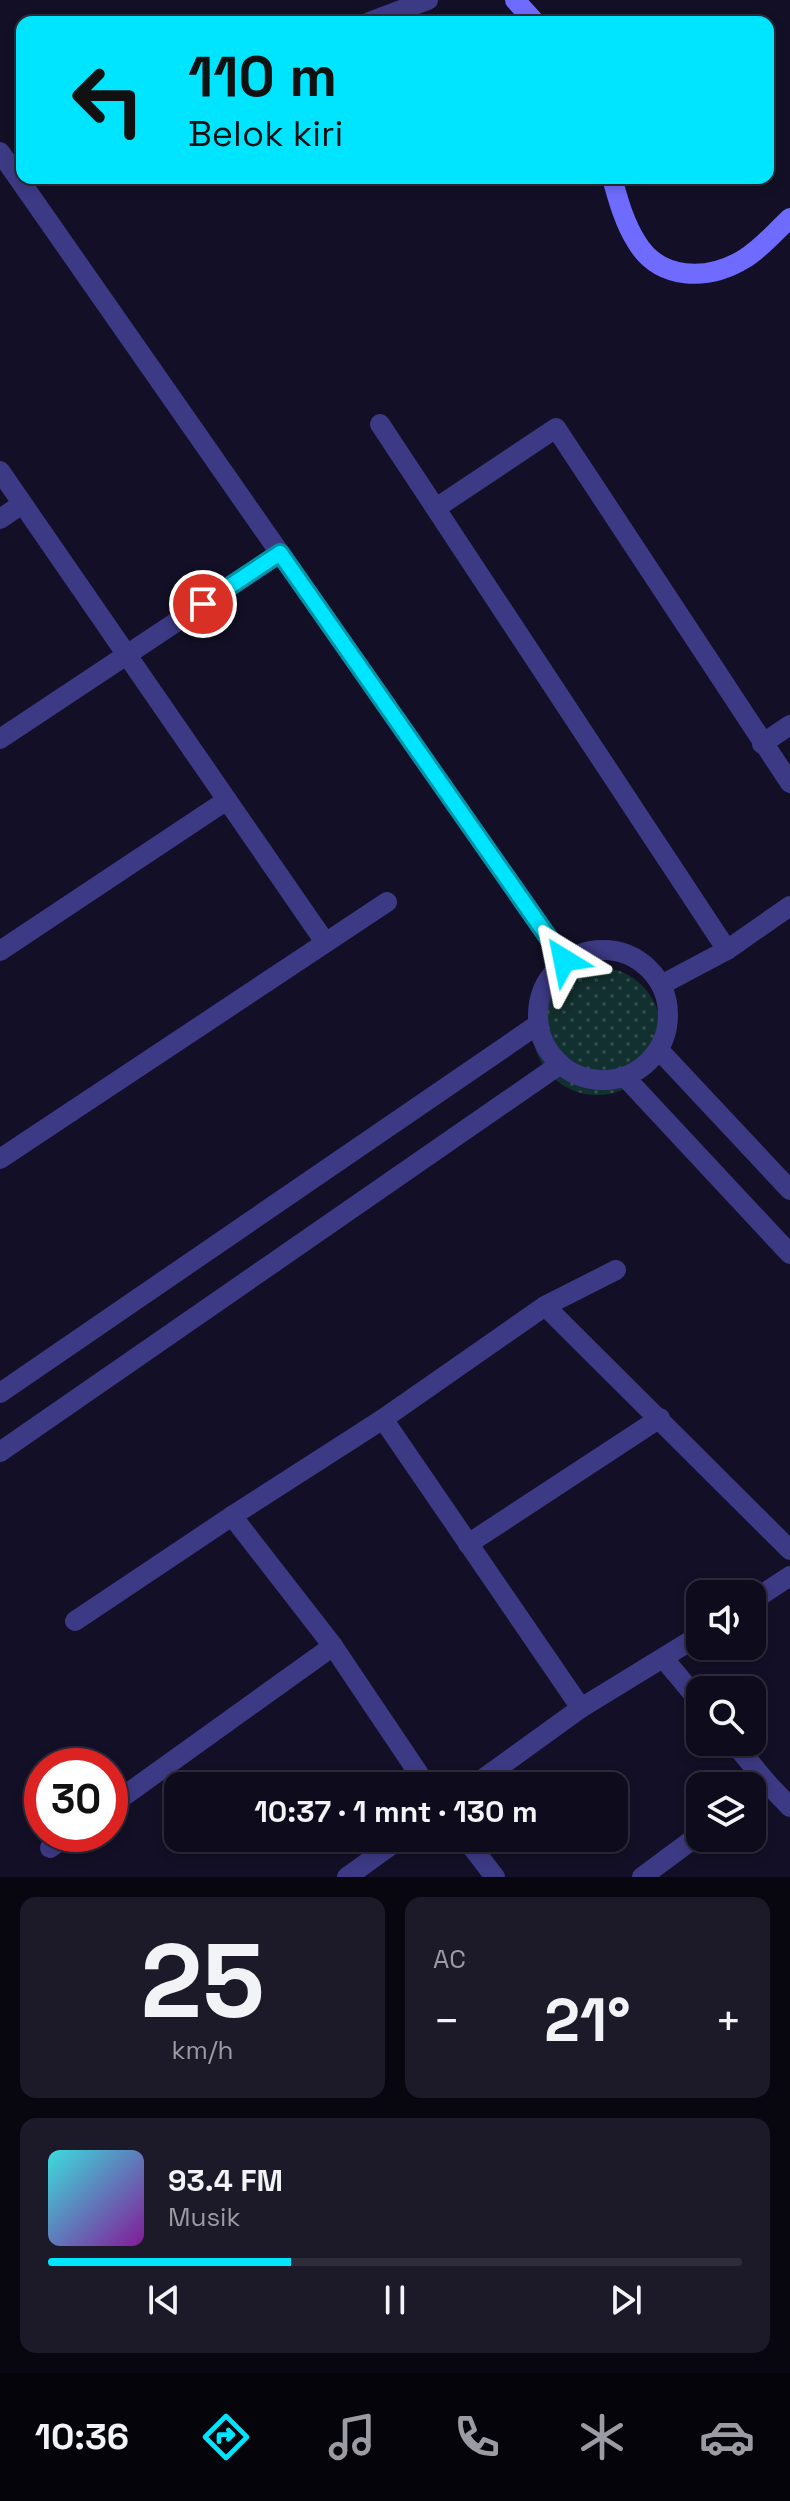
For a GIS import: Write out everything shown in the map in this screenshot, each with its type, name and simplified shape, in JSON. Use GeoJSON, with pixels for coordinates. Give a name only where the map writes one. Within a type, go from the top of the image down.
{"type":"FeatureCollection","features":[{"type":"Feature","properties":{"kind":"street"},"geometry":{"type":"LineString","coordinates":[[385,16],[428,0]]}},
{"type":"Feature","properties":{"kind":"street"},"geometry":{"type":"LineString","coordinates":[[515,0],[530,16]]}},
{"type":"Feature","properties":{"kind":"street"},"geometry":{"type":"LineString","coordinates":[[0,152],[16,175]]}},
{"type":"Feature","properties":{"kind":"street"},"geometry":{"type":"LineString","coordinates":[[22,184],[564,960]]}},
{"type":"Feature","properties":{"kind":"street"},"geometry":{"type":"LineString","coordinates":[[614,184],[621,210],[637,244],[654,260],[675,273],[711,273],[733,265],[757,250],[790,218]]}},
{"type":"Feature","properties":{"kind":"street"},"geometry":{"type":"LineString","coordinates":[[380,424],[727,950]]}},
{"type":"Feature","properties":{"kind":"street"},"geometry":{"type":"LineString","coordinates":[[436,508],[556,428],[790,783]]}},
{"type":"Feature","properties":{"kind":"street"},"geometry":{"type":"LineString","coordinates":[[0,471],[325,942]]}},
{"type":"Feature","properties":{"kind":"street"},"geometry":{"type":"LineString","coordinates":[[0,519],[22,504]]}},
{"type":"Feature","properties":{"kind":"street"},"geometry":{"type":"LineString","coordinates":[[0,739],[280,553]]}},
{"type":"Feature","properties":{"kind":"street"},"geometry":{"type":"LineString","coordinates":[[762,744],[790,725]]}},
{"type":"Feature","properties":{"kind":"street"},"geometry":{"type":"LineString","coordinates":[[0,951],[227,800]]}},
{"type":"Feature","properties":{"kind":"street"},"geometry":{"type":"LineString","coordinates":[[0,1159],[387,902]]}},
{"type":"Feature","properties":{"kind":"street"},"geometry":{"type":"LineString","coordinates":[[661,985],[786,917]]}},
{"type":"Feature","properties":{"kind":"street"},"geometry":{"type":"LineString","coordinates":[[600,949],[636,958],[661,985],[668,1017],[659,1050],[644,1067],[625,1077],[590,1080],[559,1065],[537,1025],[541,989],[564,960],[600,949]]}},
{"type":"Feature","properties":{"kind":"street"},"geometry":{"type":"LineString","coordinates":[[0,1393],[537,1025]]}},
{"type":"Feature","properties":{"kind":"street"},"geometry":{"type":"LineString","coordinates":[[659,1050],[790,1190]]}},
{"type":"Feature","properties":{"kind":"street"},"geometry":{"type":"LineString","coordinates":[[0,1452],[559,1065]]}},
{"type":"Feature","properties":{"kind":"street"},"geometry":{"type":"LineString","coordinates":[[625,1077],[790,1254]]}},
{"type":"Feature","properties":{"kind":"street"},"geometry":{"type":"LineString","coordinates":[[75,1621],[383,1419],[545,1306],[616,1270]]}},
{"type":"Feature","properties":{"kind":"street"},"geometry":{"type":"LineString","coordinates":[[545,1306],[790,1550]]}},
{"type":"Feature","properties":{"kind":"street"},"geometry":{"type":"LineString","coordinates":[[468,1544],[660,1418]]}},
{"type":"Feature","properties":{"kind":"street"},"geometry":{"type":"LineString","coordinates":[[383,1419],[581,1708]]}},
{"type":"Feature","properties":{"kind":"street"},"geometry":{"type":"LineString","coordinates":[[232,1516],[333,1646],[418,1772]]}},
{"type":"Feature","properties":{"kind":"street"},"geometry":{"type":"LineString","coordinates":[[766,1592],[790,1576]]}},
{"type":"Feature","properties":{"kind":"street"},"geometry":{"type":"LineString","coordinates":[[492,1772],[581,1708],[686,1644]]}},
{"type":"Feature","properties":{"kind":"street"},"geometry":{"type":"LineString","coordinates":[[128,1793],[333,1646]]}},
{"type":"Feature","properties":{"kind":"street"},"geometry":{"type":"LineString","coordinates":[[664,1659],[686,1685]]}},
{"type":"Feature","properties":{"kind":"street"},"geometry":{"type":"LineString","coordinates":[[766,1793],[790,1807]]}},
{"type":"Feature","properties":{"kind":"street"},"geometry":{"type":"LineString","coordinates":[[642,1877],[686,1844]]}},
{"type":"Feature","properties":{"kind":"street"},"geometry":{"type":"LineString","coordinates":[[347,1877],[382,1852]]}},
{"type":"Feature","properties":{"kind":"street"},"geometry":{"type":"LineString","coordinates":[[476,1852],[495,1877]]}},
{"type":"Feature","properties":{"kind":"green space"},"geometry":{"type":"Polygon","coordinates":[[[597,967],[622,972],[642,986],[656,1006],[661,1031],[656,1056],[642,1076],[622,1090],[597,1095],[572,1090],[552,1076],[538,1056],[533,1031],[538,1006],[552,986],[572,972],[597,967]]]}},
{"type":"Feature","properties":{"kind":"route"},"geometry":{"type":"LineString","coordinates":[[203,604],[280,553],[564,960]]}}]}
